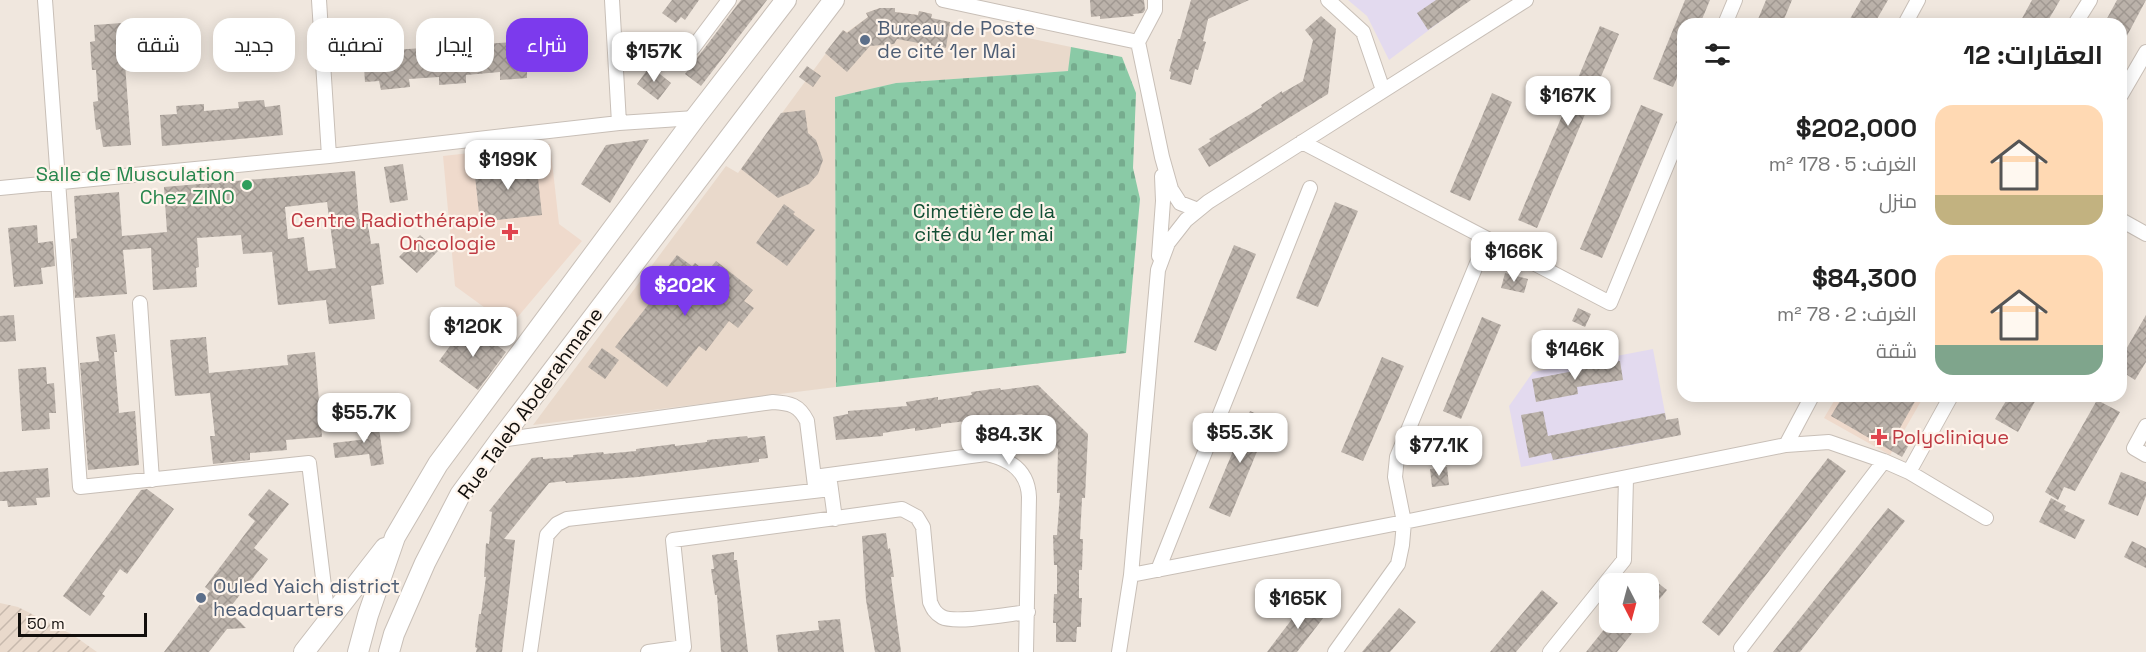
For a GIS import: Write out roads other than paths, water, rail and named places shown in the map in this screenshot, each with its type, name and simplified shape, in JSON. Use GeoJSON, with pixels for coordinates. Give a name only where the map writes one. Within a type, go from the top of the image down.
{"type":"FeatureCollection","features":[{"type":"Feature","properties":{"kind":"main road","name":"Rue Taleb Abderahmane"},"geometry":{"type":"LineString","coordinates":[[358,652],[368,615],[395,537],[438,464],[695,118],[786,0]]}},
{"type":"Feature","properties":{"kind":"main road","name":"Rue Taleb Abderahmane"},"geometry":{"type":"LineString","coordinates":[[389,652],[394,634],[425,562],[455,505],[500,440],[834,0]]}},
{"type":"Feature","properties":{"kind":"main road"},"geometry":{"type":"LineString","coordinates":[[304,652],[395,537]]}},
{"type":"Feature","properties":{"kind":"street"},"geometry":{"type":"LineString","coordinates":[[45,0],[80,487],[309,463],[328,619]]}},
{"type":"Feature","properties":{"kind":"street"},"geometry":{"type":"LineString","coordinates":[[319,0],[329,156]]}},
{"type":"Feature","properties":{"kind":"street"},"geometry":{"type":"LineString","coordinates":[[612,0],[619,123]]}},
{"type":"Feature","properties":{"kind":"street"},"geometry":{"type":"LineString","coordinates":[[616,64],[693,48],[729,0]]}},
{"type":"Feature","properties":{"kind":"street"},"geometry":{"type":"LineString","coordinates":[[943,0],[1138,42]]}},
{"type":"Feature","properties":{"kind":"street"},"geometry":{"type":"LineString","coordinates":[[1155,0],[1155,10],[1138,42],[1171,189],[1180,203],[1198,210]]}},
{"type":"Feature","properties":{"kind":"street"},"geometry":{"type":"LineString","coordinates":[[1328,0],[1363,32],[1383,90]]}},
{"type":"Feature","properties":{"kind":"street"},"geometry":{"type":"LineString","coordinates":[[1158,270],[1168,243],[1186,220],[1198,210],[1526,0]]}},
{"type":"Feature","properties":{"kind":"street"},"geometry":{"type":"LineString","coordinates":[[1728,18],[1735,0]]}},
{"type":"Feature","properties":{"kind":"street"},"geometry":{"type":"LineString","coordinates":[[1908,18],[1918,0]]}},
{"type":"Feature","properties":{"kind":"street"},"geometry":{"type":"LineString","coordinates":[[2079,18],[2090,0]]}},
{"type":"Feature","properties":{"kind":"street"},"geometry":{"type":"LineString","coordinates":[[2127,85],[2146,52]]}},
{"type":"Feature","properties":{"kind":"street"},"geometry":{"type":"LineString","coordinates":[[0,188],[329,156],[619,123],[695,118]]}},
{"type":"Feature","properties":{"kind":"street"},"geometry":{"type":"LineString","coordinates":[[1302,142],[1610,303],[1677,141]]}},
{"type":"Feature","properties":{"kind":"street"},"geometry":{"type":"LineString","coordinates":[[1119,652],[1131,575],[1158,270],[1163,201],[1162,157]]}},
{"type":"Feature","properties":{"kind":"street"},"geometry":{"type":"LineString","coordinates":[[1158,570],[1310,188]]}},
{"type":"Feature","properties":{"kind":"street"},"geometry":{"type":"LineString","coordinates":[[2127,223],[2146,234]]}},
{"type":"Feature","properties":{"kind":"street"},"geometry":{"type":"LineString","coordinates":[[1335,652],[1398,564],[1404,522],[1395,477],[1397,457],[1487,239]]}},
{"type":"Feature","properties":{"kind":"street"},"geometry":{"type":"LineString","coordinates":[[140,303],[152,480]]}},
{"type":"Feature","properties":{"kind":"street"},"geometry":{"type":"LineString","coordinates":[[500,440],[773,402],[786,403],[802,411],[807,421],[814,484]]}},
{"type":"Feature","properties":{"kind":"street"},"geometry":{"type":"LineString","coordinates":[[1786,445],[1809,402]]}},
{"type":"Feature","properties":{"kind":"street"},"geometry":{"type":"LineString","coordinates":[[1909,472],[1948,402]]}},
{"type":"Feature","properties":{"kind":"street"},"geometry":{"type":"LineString","coordinates":[[2146,426],[2134,448],[2146,455]]}},
{"type":"Feature","properties":{"kind":"street"},"geometry":{"type":"LineString","coordinates":[[1131,575],[1786,445],[1829,441],[1909,472],[1986,518]]}},
{"type":"Feature","properties":{"kind":"street"},"geometry":{"type":"LineString","coordinates":[[530,652],[547,535],[557,524],[567,519],[814,484],[830,474],[986,454],[1001,457],[1011,463],[1019,470],[1028,490],[1026,652]]}},
{"type":"Feature","properties":{"kind":"street"},"geometry":{"type":"LineString","coordinates":[[1741,648],[1884,461]]}},
{"type":"Feature","properties":{"kind":"street"},"geometry":{"type":"LineString","coordinates":[[830,474],[835,519]]}},
{"type":"Feature","properties":{"kind":"street"},"geometry":{"type":"LineString","coordinates":[[1550,652],[1624,560],[1626,478]]}},
{"type":"Feature","properties":{"kind":"street"},"geometry":{"type":"LineString","coordinates":[[814,484],[831,489]]}},
{"type":"Feature","properties":{"kind":"street"},"geometry":{"type":"LineString","coordinates":[[648,652],[684,647],[673,540],[902,510],[917,517],[922,527],[930,602],[934,612],[944,618],[957,620],[1028,612]]}},
{"type":"Feature","properties":{"kind":"place","name":"Bureau de Poste de cité 1er Mai"},"geometry":{"type":"Point","coordinates":[865,40]}},
{"type":"Feature","properties":{"kind":"place","name":"Salle de Musculation Chez ZINO"},"geometry":{"type":"Point","coordinates":[247,185]}},
{"type":"Feature","properties":{"kind":"place","name":"Centre Radiothérapie Oncologie"},"geometry":{"type":"Point","coordinates":[510,232]}},
{"type":"Feature","properties":{"kind":"place","name":"Polyclinique"},"geometry":{"type":"Point","coordinates":[1879,437]}},
{"type":"Feature","properties":{"kind":"place","name":"Ouled Yaich district headquarters"},"geometry":{"type":"Point","coordinates":[201,598]}},
{"type":"Feature","properties":{"kind":"park label","name":"Cimetière de la cité du 1er mai"},"geometry":{"type":"Point","coordinates":[984,222]}}]}
